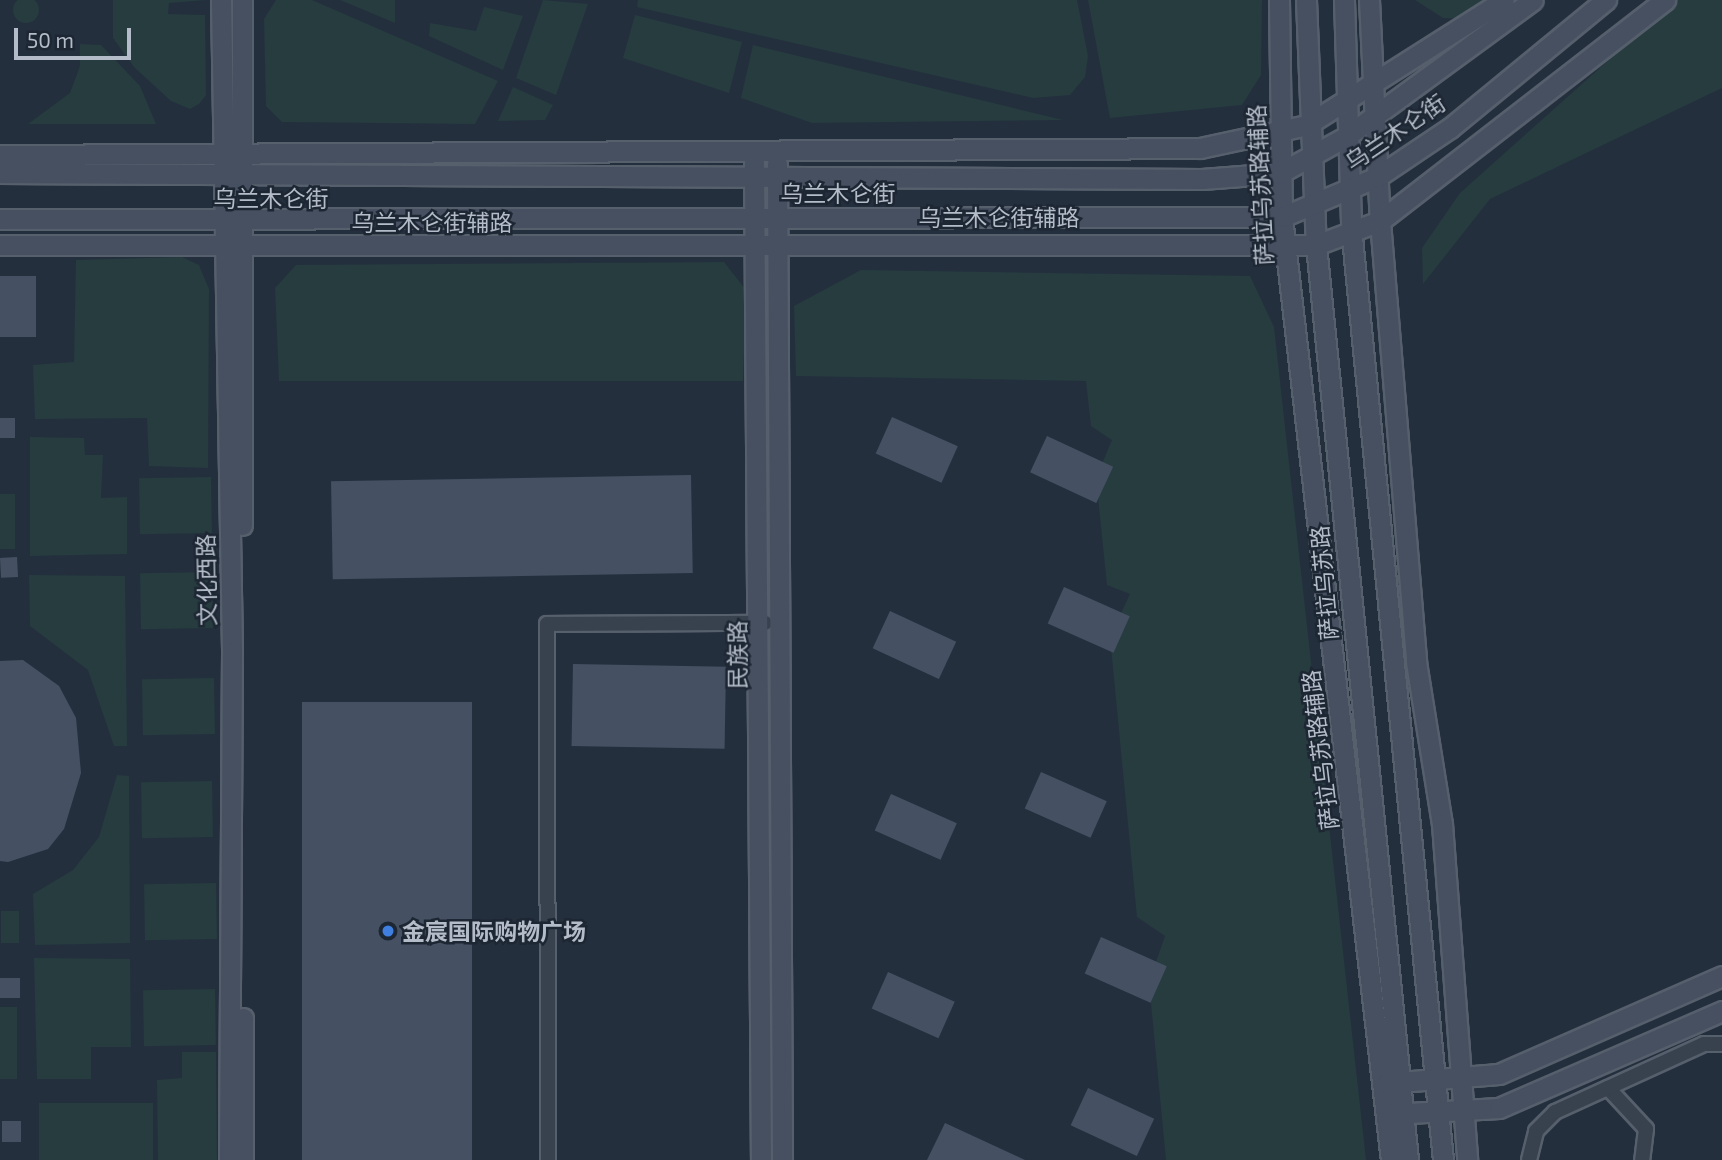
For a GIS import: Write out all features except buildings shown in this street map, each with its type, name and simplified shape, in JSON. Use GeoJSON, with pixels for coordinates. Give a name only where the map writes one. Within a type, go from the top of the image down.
{"type":"FeatureCollection","features":[{"type":"Feature","properties":{"kind":"street","name":"文化西路"},"geometry":{"type":"LineString","coordinates":[[221,0],[230,164],[242,222],[232,245],[229,1160]]}},
{"type":"Feature","properties":{"kind":"street","name":"文化西路"},"geometry":{"type":"LineString","coordinates":[[242,0],[230,164],[222,223],[232,245],[243,1160]]}},
{"type":"Feature","properties":{"kind":"street","name":"萨拉乌苏路辅路"},"geometry":{"type":"LineString","coordinates":[[1279,0],[1282,217],[1392,1082]]}},
{"type":"Feature","properties":{"kind":"street","name":"萨拉乌苏路"},"geometry":{"type":"LineString","coordinates":[[1306,0],[1307,125],[1317,203],[1316,245],[1395,1113],[1408,1160]]}},
{"type":"Feature","properties":{"kind":"street"},"geometry":{"type":"LineString","coordinates":[[1344,0],[1345,105],[1351,227],[1443,1160]]}},
{"type":"Feature","properties":{"kind":"street"},"geometry":{"type":"LineString","coordinates":[[1370,0],[1376,86],[1380,221],[1416,662],[1442,824],[1467,1160]]}},
{"type":"Feature","properties":{"kind":"street"},"geometry":{"type":"LineString","coordinates":[[0,155],[230,164],[753,151],[1115,151],[1200,148],[1280,135],[1307,125],[1376,86],[1504,0]]}},
{"type":"Feature","properties":{"kind":"street","name":"乌兰木仑街"},"geometry":{"type":"LineString","coordinates":[[0,173],[230,164],[778,176],[1202,179],[1280,173],[1310,161],[1347,136],[1533,0]]}},
{"type":"Feature","properties":{"kind":"street","name":"乌兰木仑街"},"geometry":{"type":"LineString","coordinates":[[0,219],[222,223],[1282,217],[1377,177],[1450,128],[1606,0]]}},
{"type":"Feature","properties":{"kind":"street","name":"乌兰木仑街辅路"},"geometry":{"type":"LineString","coordinates":[[0,245],[777,242],[1286,249],[1316,245],[1351,227],[1380,221],[1665,0]]}},
{"type":"Feature","properties":{"kind":"street","name":"民族路"},"geometry":{"type":"LineString","coordinates":[[753,151],[771,622],[782,1160]]}},
{"type":"Feature","properties":{"kind":"street","name":"民族路"},"geometry":{"type":"LineString","coordinates":[[761,1160],[777,151]]}},
{"type":"Feature","properties":{"kind":"street"},"geometry":{"type":"LineString","coordinates":[[548,1160],[547,624],[771,622]]}},
{"type":"Feature","properties":{"kind":"street"},"geometry":{"type":"LineString","coordinates":[[1392,1082],[1499,1074],[1722,976]]}},
{"type":"Feature","properties":{"kind":"street"},"geometry":{"type":"LineString","coordinates":[[1391,1160],[1395,1113],[1439,1112],[1516,1102],[1722,1012]]}},
{"type":"Feature","properties":{"kind":"street"},"geometry":{"type":"LineString","coordinates":[[1529,1160],[1536,1132],[1555,1112],[1704,1044],[1722,1044]]}},
{"type":"Feature","properties":{"kind":"street"},"geometry":{"type":"LineString","coordinates":[[1608,1088],[1646,1129],[1642,1160]]}},
{"type":"Feature","properties":{"kind":"green space"},"geometry":{"type":"Polygon","coordinates":[[[26,-3],[35,1],[39,10],[35,19],[26,23],[17,19],[13,10],[17,1],[26,-3]]]}},
{"type":"Feature","properties":{"kind":"green space"},"geometry":{"type":"Polygon","coordinates":[[[113,0],[206,0],[169,3],[168,14],[205,15],[206,95],[199,104],[190,109],[171,101],[134,67],[113,38],[113,0]]]}},
{"type":"Feature","properties":{"kind":"green space"},"geometry":{"type":"Polygon","coordinates":[[[276,0],[312,0],[498,81],[475,124],[282,122],[266,106],[264,19],[276,0]]]}},
{"type":"Feature","properties":{"kind":"green space"},"geometry":{"type":"Polygon","coordinates":[[[340,0],[395,0],[395,23],[340,0]]]}},
{"type":"Feature","properties":{"kind":"green space"},"geometry":{"type":"Polygon","coordinates":[[[543,0],[588,4],[556,95],[516,78],[543,0]]]}},
{"type":"Feature","properties":{"kind":"green space"},"geometry":{"type":"Polygon","coordinates":[[[638,0],[1077,0],[1088,56],[1085,77],[1070,95],[1033,98],[637,7],[638,0]]]}},
{"type":"Feature","properties":{"kind":"green space"},"geometry":{"type":"Polygon","coordinates":[[[1088,0],[1262,0],[1261,75],[1242,105],[1110,118],[1088,0]]]}},
{"type":"Feature","properties":{"kind":"green space"},"geometry":{"type":"Polygon","coordinates":[[[1415,0],[1495,0],[1473,19],[1443,18],[1415,0]]]}},
{"type":"Feature","properties":{"kind":"green space"},"geometry":{"type":"Polygon","coordinates":[[[1676,0],[1722,0],[1722,88],[1490,199],[1423,284],[1422,248],[1460,193],[1676,0]]]}},
{"type":"Feature","properties":{"kind":"green space"},"geometry":{"type":"Polygon","coordinates":[[[484,7],[523,16],[503,70],[429,36],[430,23],[476,31],[484,7]]]}},
{"type":"Feature","properties":{"kind":"green space"},"geometry":{"type":"Polygon","coordinates":[[[635,15],[742,42],[729,93],[623,58],[635,15]]]}},
{"type":"Feature","properties":{"kind":"green space"},"geometry":{"type":"Polygon","coordinates":[[[80,44],[101,45],[140,86],[156,124],[28,124],[70,93],[80,66],[80,44]]]}},
{"type":"Feature","properties":{"kind":"green space"},"geometry":{"type":"Polygon","coordinates":[[[753,45],[1063,120],[812,123],[741,98],[753,45]]]}},
{"type":"Feature","properties":{"kind":"green space"},"geometry":{"type":"Polygon","coordinates":[[[513,87],[553,105],[545,120],[498,121],[513,87]]]}},
{"type":"Feature","properties":{"kind":"green space"},"geometry":{"type":"Polygon","coordinates":[[[182,257],[199,265],[209,289],[208,468],[149,466],[147,418],[35,419],[33,365],[74,362],[76,260],[182,257]]]}},
{"type":"Feature","properties":{"kind":"green space"},"geometry":{"type":"Polygon","coordinates":[[[724,262],[746,290],[743,381],[279,381],[275,288],[296,265],[724,262]]]}},
{"type":"Feature","properties":{"kind":"green space"},"geometry":{"type":"Polygon","coordinates":[[[861,270],[1250,276],[1274,327],[1366,1160],[1166,1160],[1149,982],[1165,936],[1137,917],[1110,637],[1130,594],[1107,585],[1096,478],[1112,440],[1091,426],[1086,381],[796,376],[794,306],[861,270]]]}},
{"type":"Feature","properties":{"kind":"green space"},"geometry":{"type":"Polygon","coordinates":[[[30,437],[84,438],[85,455],[103,455],[101,498],[127,497],[127,554],[30,556],[30,437]]]}},
{"type":"Feature","properties":{"kind":"green space"},"geometry":{"type":"Polygon","coordinates":[[[211,477],[212,533],[140,534],[139,478],[211,477]]]}},
{"type":"Feature","properties":{"kind":"green space"},"geometry":{"type":"Polygon","coordinates":[[[0,494],[15,494],[15,549],[0,549],[0,494]]]}},
{"type":"Feature","properties":{"kind":"green space"},"geometry":{"type":"Polygon","coordinates":[[[212,572],[213,628],[141,629],[140,573],[212,572]]]}},
{"type":"Feature","properties":{"kind":"green space"},"geometry":{"type":"Polygon","coordinates":[[[29,575],[125,576],[127,746],[114,746],[88,670],[30,626],[29,575]]]}},
{"type":"Feature","properties":{"kind":"green space"},"geometry":{"type":"Polygon","coordinates":[[[214,678],[215,734],[143,735],[142,679],[214,678]]]}},
{"type":"Feature","properties":{"kind":"green space"},"geometry":{"type":"Polygon","coordinates":[[[117,775],[129,776],[130,943],[35,945],[33,894],[73,870],[99,837],[117,775]]]}},
{"type":"Feature","properties":{"kind":"green space"},"geometry":{"type":"Polygon","coordinates":[[[212,781],[213,837],[142,838],[141,782],[212,781]]]}},
{"type":"Feature","properties":{"kind":"green space"},"geometry":{"type":"Polygon","coordinates":[[[216,883],[217,939],[145,940],[144,884],[216,883]]]}},
{"type":"Feature","properties":{"kind":"green space"},"geometry":{"type":"Polygon","coordinates":[[[1,911],[19,911],[19,943],[1,943],[1,911]]]}},
{"type":"Feature","properties":{"kind":"green space"},"geometry":{"type":"Polygon","coordinates":[[[34,958],[130,959],[131,1047],[91,1047],[91,1079],[37,1079],[34,958]]]}},
{"type":"Feature","properties":{"kind":"green space"},"geometry":{"type":"Polygon","coordinates":[[[215,989],[216,1045],[144,1046],[143,990],[215,989]]]}},
{"type":"Feature","properties":{"kind":"green space"},"geometry":{"type":"Polygon","coordinates":[[[0,1007],[17,1007],[17,1079],[0,1079],[0,1007]]]}},
{"type":"Feature","properties":{"kind":"green space"},"geometry":{"type":"Polygon","coordinates":[[[182,1052],[216,1052],[217,1160],[158,1160],[157,1080],[182,1078],[182,1052]]]}},
{"type":"Feature","properties":{"kind":"green space"},"geometry":{"type":"Polygon","coordinates":[[[39,1103],[153,1103],[153,1160],[39,1160],[39,1103]]]}},
{"type":"Feature","properties":{"kind":"place","name":"金宸国际购物广场"},"geometry":{"type":"Point","coordinates":[388,931]}}]}
